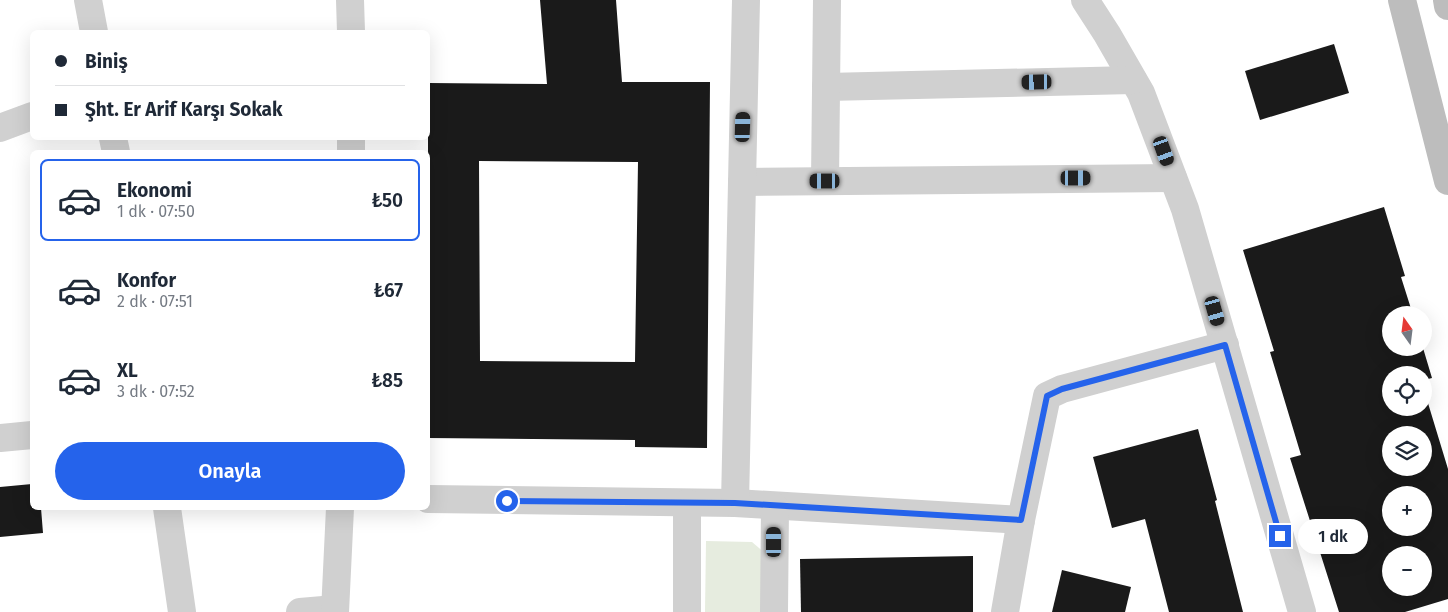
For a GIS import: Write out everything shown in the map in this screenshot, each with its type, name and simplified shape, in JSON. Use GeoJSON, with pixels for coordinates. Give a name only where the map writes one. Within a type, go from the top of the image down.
{"type":"FeatureCollection","features":[{"type":"Feature","properties":{"kind":"main road"},"geometry":{"type":"LineString","coordinates":[[1402,0],[1448,181]]}},
{"type":"Feature","properties":{"kind":"main road"},"geometry":{"type":"LineString","coordinates":[[1447,0],[1448,6]]}},
{"type":"Feature","properties":{"kind":"street"},"geometry":{"type":"LineString","coordinates":[[88,0],[94,30]]}},
{"type":"Feature","properties":{"kind":"street"},"geometry":{"type":"LineString","coordinates":[[350,0],[351,30]]}},
{"type":"Feature","properties":{"kind":"street"},"geometry":{"type":"LineString","coordinates":[[735,503],[746,0]]}},
{"type":"Feature","properties":{"kind":"street"},"geometry":{"type":"LineString","coordinates":[[825,181],[827,0]]}},
{"type":"Feature","properties":{"kind":"street"},"geometry":{"type":"LineString","coordinates":[[1086,0],[1141,93],[1185,209],[1302,612]]}},
{"type":"Feature","properties":{"kind":"street"},"geometry":{"type":"LineString","coordinates":[[826,87],[1133,80]]}},
{"type":"Feature","properties":{"kind":"street"},"geometry":{"type":"LineString","coordinates":[[0,128],[30,117]]}},
{"type":"Feature","properties":{"kind":"street"},"geometry":{"type":"LineString","coordinates":[[742,182],[1173,178]]}},
{"type":"Feature","properties":{"kind":"street"},"geometry":{"type":"LineString","coordinates":[[1005,612],[1021,520],[1047,396],[1062,389],[1225,345]]}},
{"type":"Feature","properties":{"kind":"street"},"geometry":{"type":"LineString","coordinates":[[0,438],[30,435]]}},
{"type":"Feature","properties":{"kind":"street"},"geometry":{"type":"LineString","coordinates":[[430,499],[735,503],[1021,520]]}},
{"type":"Feature","properties":{"kind":"street"},"geometry":{"type":"LineString","coordinates":[[687,503],[687,612]]}},
{"type":"Feature","properties":{"kind":"street"},"geometry":{"type":"LineString","coordinates":[[774,612],[775,506]]}},
{"type":"Feature","properties":{"kind":"street"},"geometry":{"type":"LineString","coordinates":[[167,510],[182,612]]}},
{"type":"Feature","properties":{"kind":"street"},"geometry":{"type":"LineString","coordinates":[[300,612],[335,611],[340,510]]}},
{"type":"Feature","properties":{"kind":"shaded area"},"geometry":{"type":"Polygon","coordinates":[[[706,541],[752,542],[766,554],[766,612],[705,612],[706,541]]]}},
{"type":"Feature","properties":{"kind":"building"},"geometry":{"type":"Polygon","coordinates":[[[540,0],[616,0],[622,82],[710,82],[707,448],[635,447],[635,440],[430,438],[430,150],[428,150],[428,140],[430,140],[430,83],[547,84],[540,0]],[[479,161],[480,361],[635,362],[638,162],[479,161]]]}},
{"type":"Feature","properties":{"kind":"building"},"geometry":{"type":"Polygon","coordinates":[[[1334,44],[1349,93],[1260,120],[1245,71],[1334,44]]]}},
{"type":"Feature","properties":{"kind":"building"},"geometry":{"type":"Polygon","coordinates":[[[1384,207],[1405,276],[1401,277],[1410,306],[1382,306],[1382,356],[1425,356],[1428,366],[1382,366],[1382,416],[1432,416],[1448,469],[1448,599],[1405,612],[1339,612],[1290,458],[1301,455],[1270,352],[1274,351],[1243,250],[1384,207]]]}},
{"type":"Feature","properties":{"kind":"building"},"geometry":{"type":"Polygon","coordinates":[[[1198,429],[1243,612],[1169,612],[1145,519],[1112,528],[1093,457],[1198,429]]]}},
{"type":"Feature","properties":{"kind":"building"},"geometry":{"type":"Polygon","coordinates":[[[30,484],[30,510],[41,510],[43,533],[0,537],[0,487],[30,484]]]}},
{"type":"Feature","properties":{"kind":"building"},"geometry":{"type":"Polygon","coordinates":[[[973,556],[973,612],[801,612],[800,559],[973,556]]]}},
{"type":"Feature","properties":{"kind":"building"},"geometry":{"type":"Polygon","coordinates":[[[1062,570],[1131,587],[1125,612],[1052,612],[1062,570]]]}},
{"type":"Feature","properties":{"kind":"route"},"geometry":{"type":"LineString","coordinates":[[507,501],[735,503],[1021,520],[1047,396],[1062,389],[1225,345],[1280,536]]}}]}
